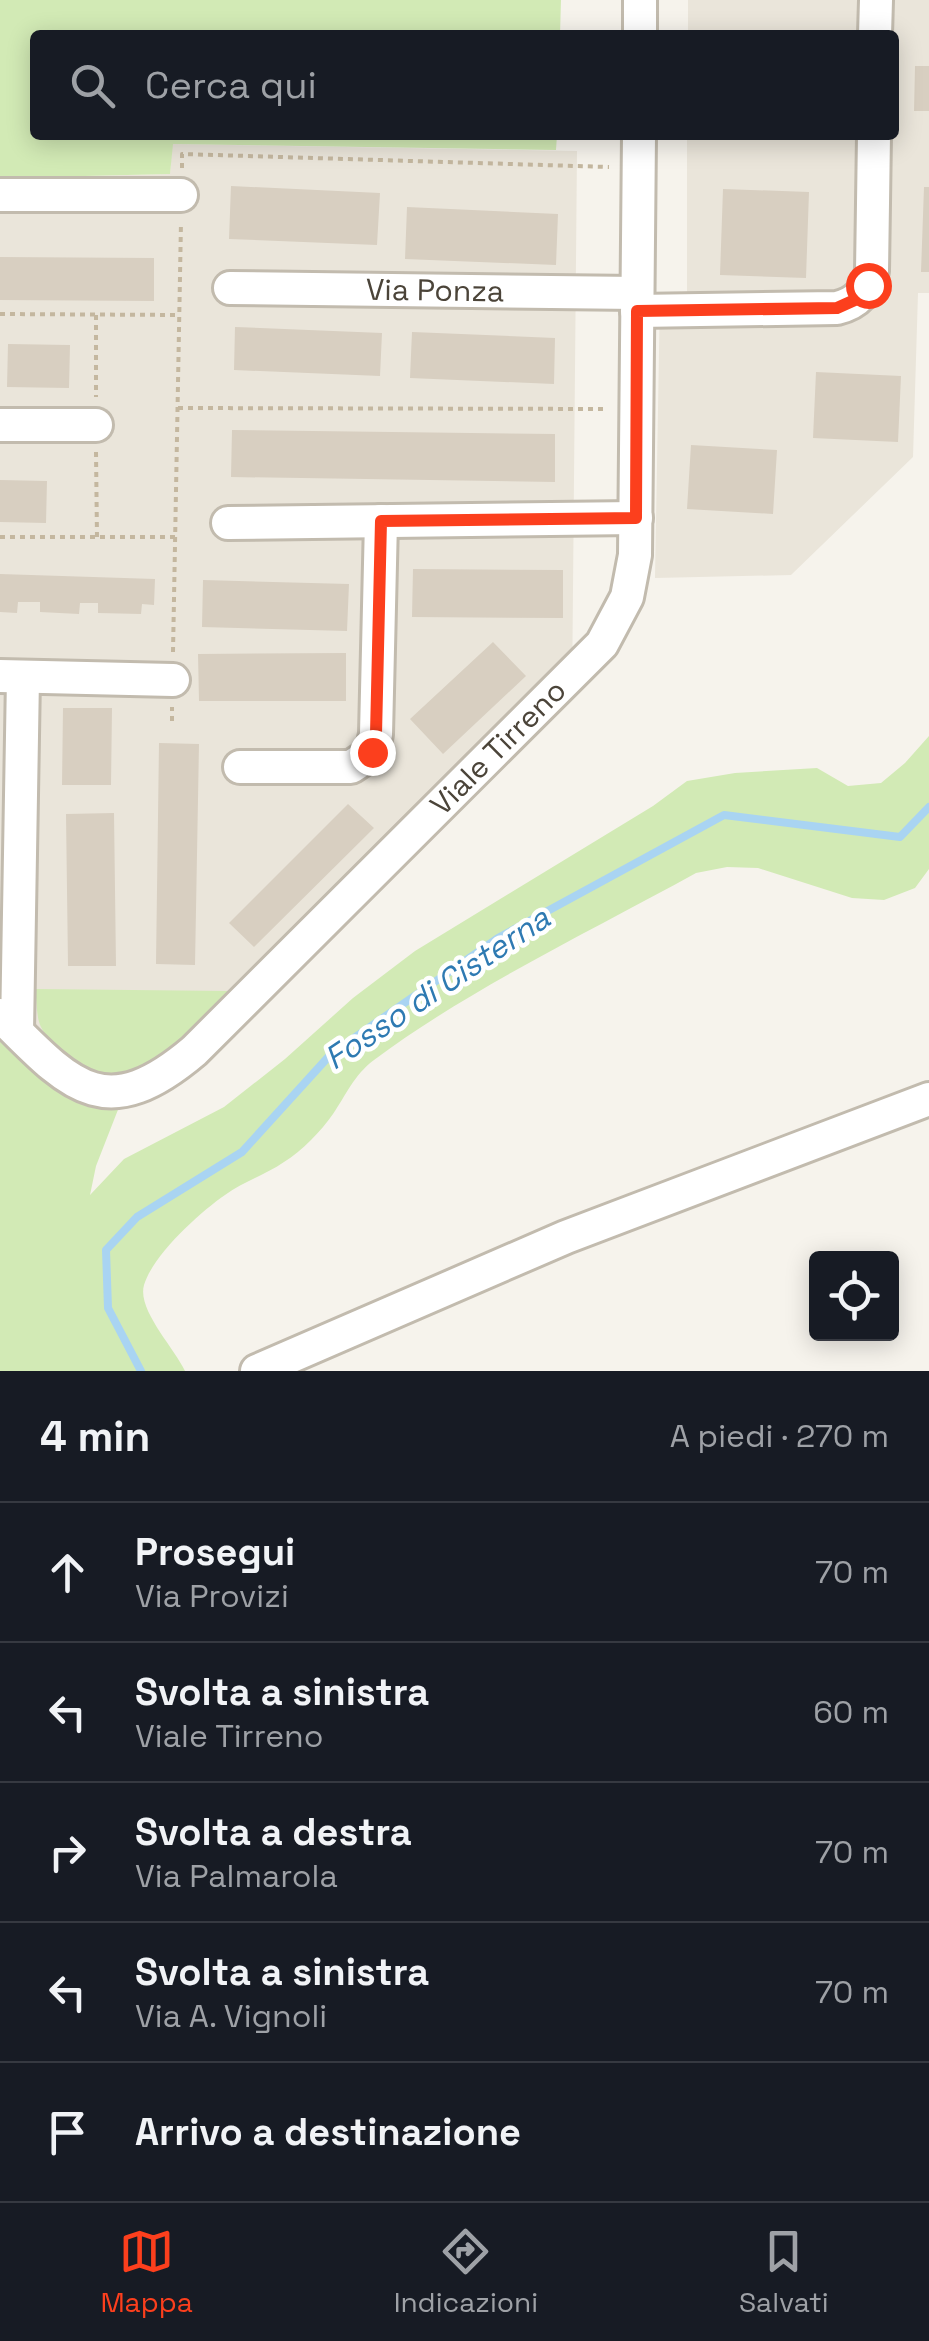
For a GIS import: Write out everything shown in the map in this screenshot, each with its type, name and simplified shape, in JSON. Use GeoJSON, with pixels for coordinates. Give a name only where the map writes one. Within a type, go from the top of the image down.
{"type":"FeatureCollection","features":[{"type":"Feature","properties":{"kind":"street"},"geometry":{"type":"LineString","coordinates":[[640,0],[640,30]]}},
{"type":"Feature","properties":{"kind":"street"},"geometry":{"type":"LineString","coordinates":[[875,30],[876,0]]}},
{"type":"Feature","properties":{"kind":"street","name":"Viale Tirreno"},"geometry":{"type":"LineString","coordinates":[[8,1023],[58,1072],[94,1088],[116,1092],[135,1089],[172,1069],[594,654],[610,632],[627,597],[634,567],[639,140]]}},
{"type":"Feature","properties":{"kind":"street","name":"Via Ponza"},"geometry":{"type":"LineString","coordinates":[[230,288],[837,308],[857,299],[868,285],[872,271],[874,140]]}},
{"type":"Feature","properties":{"kind":"street"},"geometry":{"type":"LineString","coordinates":[[0,195],[181,195]]}},
{"type":"Feature","properties":{"kind":"street"},"geometry":{"type":"LineString","coordinates":[[0,426],[96,425]]}},
{"type":"Feature","properties":{"kind":"street"},"geometry":{"type":"LineString","coordinates":[[228,523],[636,518]]}},
{"type":"Feature","properties":{"kind":"street"},"geometry":{"type":"LineString","coordinates":[[240,767],[351,767],[368,758],[374,749],[381,521]]}},
{"type":"Feature","properties":{"kind":"street"},"geometry":{"type":"LineString","coordinates":[[8,1023],[12,676],[173,680]]}},
{"type":"Feature","properties":{"kind":"street"},"geometry":{"type":"LineString","coordinates":[[257,1371],[566,1237],[929,1099]]}},
{"type":"Feature","properties":{"kind":"path"},"geometry":{"type":"LineString","coordinates":[[0,314],[179,315]]}},
{"type":"Feature","properties":{"kind":"path"},"geometry":{"type":"LineString","coordinates":[[178,408],[636,410]]}},
{"type":"Feature","properties":{"kind":"path"},"geometry":{"type":"LineString","coordinates":[[0,537],[175,537]]}},
{"type":"Feature","properties":{"kind":"shaded area"},"geometry":{"type":"Polygon","coordinates":[[[688,0],[929,0],[929,293],[918,293],[913,457],[791,575],[655,578],[660,296],[687,296],[687,140],[899,140],[899,30],[688,30],[688,0]]]}},
{"type":"Feature","properties":{"kind":"shaded area"},"geometry":{"type":"Polygon","coordinates":[[[172,144],[577,151],[572,698],[220,1045],[163,1093],[121,1102],[0,1028],[0,178],[170,174],[172,144]]]}},
{"type":"Feature","properties":{"kind":"green space"},"geometry":{"type":"Polygon","coordinates":[[[0,0],[561,0],[560,30],[30,30],[30,140],[557,140],[556,150],[173,144],[170,174],[0,178],[0,0]]]}},
{"type":"Feature","properties":{"kind":"green space"},"geometry":{"type":"Polygon","coordinates":[[[929,736],[929,869],[915,888],[884,900],[852,898],[758,868],[727,867],[696,873],[490,985],[411,1034],[361,1072],[328,1120],[298,1152],[232,1190],[190,1223],[149,1273],[143,1295],[151,1317],[185,1371],[0,1371],[0,1028],[121,1102],[96,1166],[90,1195],[124,1159],[224,1107],[415,951],[653,806],[687,781],[735,773],[817,768],[848,786],[881,783],[929,736]]]}},
{"type":"Feature","properties":{"kind":"green space"},"geometry":{"type":"Polygon","coordinates":[[[35,989],[229,991],[179,1047],[159,1061],[108,1073],[77,1065],[51,1043],[39,1023],[35,989]]]}},
{"type":"Feature","properties":{"kind":"building"},"geometry":{"type":"Polygon","coordinates":[[[915,66],[929,66],[929,111],[914,111],[915,66]]]}},
{"type":"Feature","properties":{"kind":"building"},"geometry":{"type":"Polygon","coordinates":[[[231,186],[380,193],[377,245],[229,239],[231,186]]]}},
{"type":"Feature","properties":{"kind":"building"},"geometry":{"type":"Polygon","coordinates":[[[924,187],[929,187],[929,272],[921,272],[924,187]]]}},
{"type":"Feature","properties":{"kind":"building"},"geometry":{"type":"Polygon","coordinates":[[[723,189],[809,192],[806,278],[720,275],[723,189]]]}},
{"type":"Feature","properties":{"kind":"building"},"geometry":{"type":"Polygon","coordinates":[[[407,207],[558,214],[556,265],[405,259],[407,207]]]}},
{"type":"Feature","properties":{"kind":"building"},"geometry":{"type":"Polygon","coordinates":[[[0,257],[154,258],[154,301],[0,300],[0,257]]]}},
{"type":"Feature","properties":{"kind":"building"},"geometry":{"type":"Polygon","coordinates":[[[235,327],[382,333],[380,376],[234,370],[235,327]]]}},
{"type":"Feature","properties":{"kind":"building"},"geometry":{"type":"Polygon","coordinates":[[[412,332],[555,338],[554,384],[410,378],[412,332]]]}},
{"type":"Feature","properties":{"kind":"building"},"geometry":{"type":"Polygon","coordinates":[[[8,344],[70,345],[69,388],[7,387],[8,344]]]}},
{"type":"Feature","properties":{"kind":"building"},"geometry":{"type":"Polygon","coordinates":[[[816,372],[901,376],[898,442],[813,438],[816,372]]]}},
{"type":"Feature","properties":{"kind":"building"},"geometry":{"type":"Polygon","coordinates":[[[232,430],[555,434],[555,482],[231,477],[232,430]]]}},
{"type":"Feature","properties":{"kind":"building"},"geometry":{"type":"Polygon","coordinates":[[[691,445],[777,450],[773,514],[687,509],[691,445]]]}},
{"type":"Feature","properties":{"kind":"building"},"geometry":{"type":"Polygon","coordinates":[[[0,480],[47,481],[46,523],[0,522],[0,480]]]}},
{"type":"Feature","properties":{"kind":"building"},"geometry":{"type":"Polygon","coordinates":[[[413,569],[563,570],[563,618],[412,617],[413,569]]]}},
{"type":"Feature","properties":{"kind":"building"},"geometry":{"type":"Polygon","coordinates":[[[0,574],[155,579],[154,605],[142,604],[141,614],[98,613],[98,603],[80,603],[79,614],[40,612],[40,602],[18,602],[17,613],[0,612],[0,574]]]}},
{"type":"Feature","properties":{"kind":"building"},"geometry":{"type":"Polygon","coordinates":[[[203,580],[349,584],[347,631],[202,627],[203,580]]]}},
{"type":"Feature","properties":{"kind":"building"},"geometry":{"type":"Polygon","coordinates":[[[493,642],[526,676],[443,754],[410,719],[493,642]]]}},
{"type":"Feature","properties":{"kind":"building"},"geometry":{"type":"Polygon","coordinates":[[[346,653],[346,701],[199,701],[198,654],[346,653]]]}},
{"type":"Feature","properties":{"kind":"building"},"geometry":{"type":"Polygon","coordinates":[[[63,708],[112,708],[111,785],[62,785],[63,708]]]}},
{"type":"Feature","properties":{"kind":"building"},"geometry":{"type":"Polygon","coordinates":[[[159,743],[199,744],[195,965],[156,964],[159,743]]]}},
{"type":"Feature","properties":{"kind":"building"},"geometry":{"type":"Polygon","coordinates":[[[348,804],[374,828],[254,947],[229,923],[348,804]]]}},
{"type":"Feature","properties":{"kind":"building"},"geometry":{"type":"Polygon","coordinates":[[[114,813],[116,966],[68,966],[66,814],[114,813]]]}},
{"type":"Feature","properties":{"kind":"waterway","name":"Fosso di Cisterna"},"geometry":{"type":"LineString","coordinates":[[141,1371],[108,1308],[106,1250],[137,1217],[242,1152],[331,1054],[498,938],[724,815],[900,837],[929,807]]}},
{"type":"Feature","properties":{"kind":"route"},"geometry":{"type":"LineString","coordinates":[[372,752],[376,734],[381,521],[636,518],[637,311],[837,308],[857,299],[868,285]]}}]}
